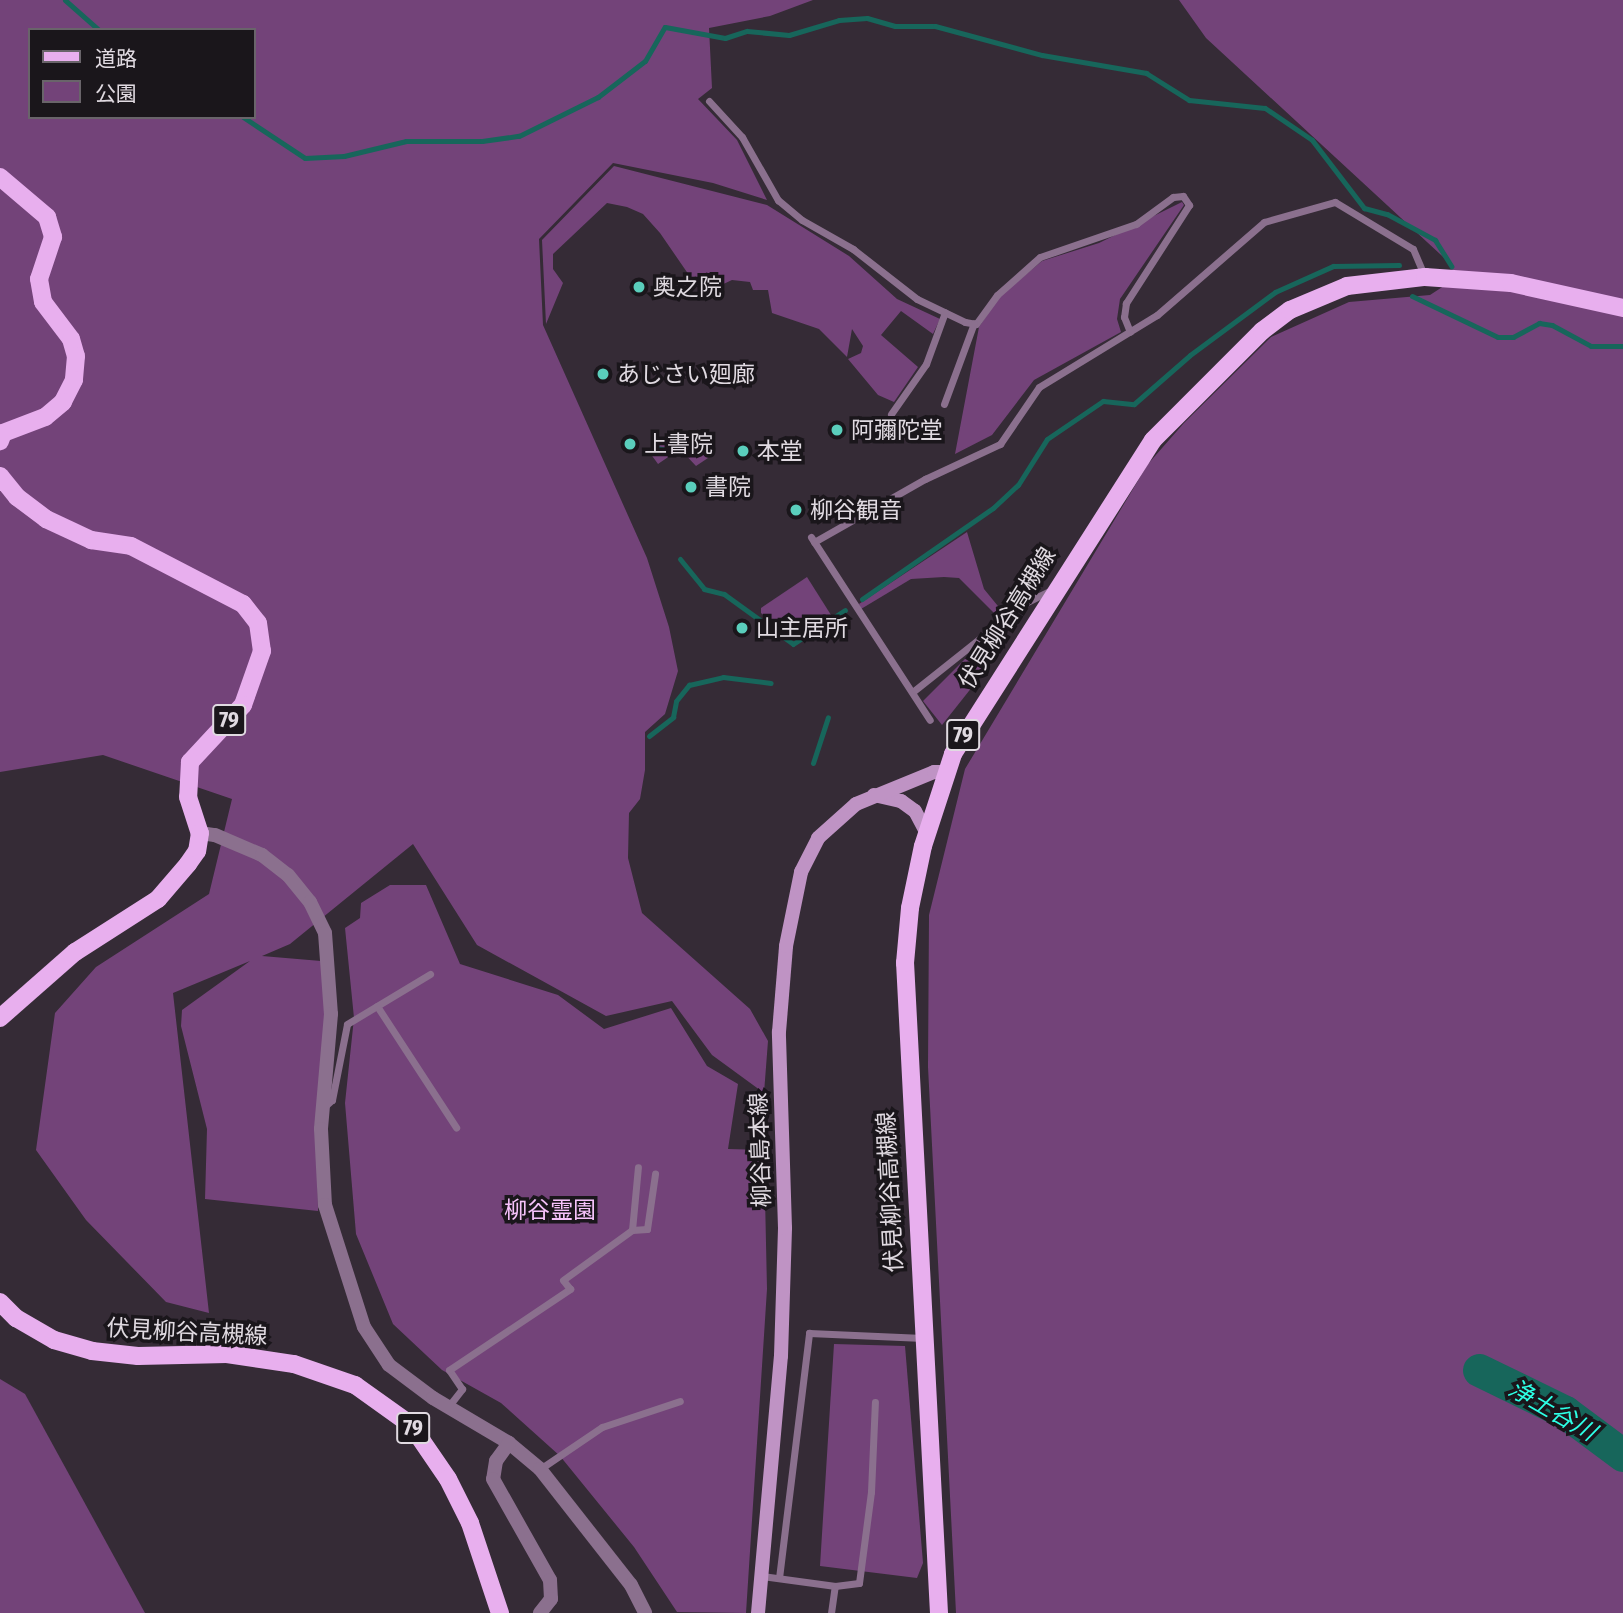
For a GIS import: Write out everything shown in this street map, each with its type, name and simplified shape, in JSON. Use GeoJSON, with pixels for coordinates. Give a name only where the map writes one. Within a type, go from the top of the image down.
{"type":"FeatureCollection","features":[{"type":"Feature","properties":{"kind":"main road"},"geometry":{"type":"LineString","coordinates":[[0,177],[47,217],[53,237],[38,279],[43,302],[71,339],[76,356],[74,380],[63,402],[45,418],[3,433],[0,441]]}},
{"type":"Feature","properties":{"kind":"main road","name":"伏見柳谷高槻線"},"geometry":{"type":"LineString","coordinates":[[939,1610],[905,963],[910,908],[926,832],[945,772],[1053,589],[1153,439],[1262,331],[1317,295],[1347,286],[1425,277],[1511,283],[1623,308]]}},
{"type":"Feature","properties":{"kind":"main road","name":"79"},"geometry":{"type":"LineString","coordinates":[[0,476],[17,497],[46,519],[91,540],[131,546],[243,604],[258,623],[262,651],[243,705],[190,761],[188,797],[200,833]]}},
{"type":"Feature","properties":{"kind":"main road","name":"柳谷島本線"},"geometry":{"type":"LineString","coordinates":[[758,1613],[781,1343],[785,1228],[779,1032],[786,946],[801,872],[818,838],[873,795],[934,772],[945,772]]}},
{"type":"Feature","properties":{"kind":"main road"},"geometry":{"type":"LineString","coordinates":[[873,795],[901,801],[915,811],[926,832]]}},
{"type":"Feature","properties":{"kind":"main road"},"geometry":{"type":"LineString","coordinates":[[0,1018],[75,952],[158,899],[197,851],[200,833]]}},
{"type":"Feature","properties":{"kind":"main road","name":"伏見柳谷高槻線"},"geometry":{"type":"LineString","coordinates":[[0,1302],[54,1340],[92,1351],[138,1356],[226,1354],[294,1364],[355,1385],[411,1425],[448,1479],[470,1523],[500,1613]]}},
{"type":"Feature","properties":{"kind":"street"},"geometry":{"type":"LineString","coordinates":[[200,833],[215,835],[262,855],[288,875],[310,902],[325,933],[331,1014],[323,1108],[325,1205],[364,1327],[389,1365],[448,1408],[509,1443],[540,1469],[631,1585],[645,1613]]}},
{"type":"Feature","properties":{"kind":"street"},"geometry":{"type":"LineString","coordinates":[[509,1443],[496,1461],[493,1479],[550,1580],[551,1599],[540,1613]]}},
{"type":"Feature","properties":{"kind":"lane"},"geometry":{"type":"LineString","coordinates":[[709,101],[742,137],[772,195],[802,220],[853,248],[917,299],[974,324]]}},
{"type":"Feature","properties":{"kind":"lane"},"geometry":{"type":"LineString","coordinates":[[944,404],[974,324],[997,295],[1040,257],[1136,224],[1173,197],[1183,196],[1189,205],[1126,303],[1124,317],[1130,332]]}},
{"type":"Feature","properties":{"kind":"lane"},"geometry":{"type":"LineString","coordinates":[[930,719],[812,539],[925,479],[1000,444],[1039,387],[1157,315],[1264,222],[1335,202],[1413,248],[1425,277]]}},
{"type":"Feature","properties":{"kind":"lane"},"geometry":{"type":"LineString","coordinates":[[891,414],[926,364],[945,312]]}},
{"type":"Feature","properties":{"kind":"lane"},"geometry":{"type":"LineString","coordinates":[[915,690],[1023,604],[1053,589]]}},
{"type":"Feature","properties":{"kind":"lane"},"geometry":{"type":"LineString","coordinates":[[323,1108],[332,1100],[347,1024],[430,974]]}},
{"type":"Feature","properties":{"kind":"lane"},"geometry":{"type":"LineString","coordinates":[[377,1006],[456,1128]]}},
{"type":"Feature","properties":{"kind":"lane"},"geometry":{"type":"LineString","coordinates":[[632,1230],[638,1167]]}},
{"type":"Feature","properties":{"kind":"lane"},"geometry":{"type":"LineString","coordinates":[[448,1408],[462,1389],[449,1370],[570,1289],[563,1279],[632,1230],[647,1229],[655,1174]]}},
{"type":"Feature","properties":{"kind":"lane"},"geometry":{"type":"LineString","coordinates":[[779,1578],[809,1333],[923,1338]]}},
{"type":"Feature","properties":{"kind":"lane"},"geometry":{"type":"LineString","coordinates":[[540,1469],[602,1427],[680,1401]]}},
{"type":"Feature","properties":{"kind":"lane"},"geometry":{"type":"LineString","coordinates":[[762,1576],[835,1586],[859,1583],[871,1492],[875,1402]]}},
{"type":"Feature","properties":{"kind":"lane"},"geometry":{"type":"LineString","coordinates":[[831,1613],[835,1586]]}},
{"type":"Feature","properties":{"kind":"green space"},"geometry":{"type":"Polygon","coordinates":[[[0,0],[813,0],[770,16],[709,28],[712,88],[698,99],[737,140],[767,200],[713,183],[613,163],[539,239],[543,325],[647,558],[669,627],[678,671],[665,714],[645,732],[645,770],[640,799],[629,813],[628,858],[642,913],[750,1009],[768,1041],[764,1093],[712,1055],[672,1001],[606,1016],[477,945],[413,844],[290,944],[262,956],[321,961],[327,1020],[317,1105],[318,1211],[205,1199],[207,1129],[181,1026],[182,1010],[250,961],[173,993],[209,1313],[166,1302],[86,1220],[36,1150],[55,1013],[96,967],[209,894],[232,799],[103,755],[0,772],[0,0]]]}},
{"type":"Feature","properties":{"kind":"green space"},"geometry":{"type":"Polygon","coordinates":[[[1179,0],[1623,0],[1623,1613],[956,1613],[928,1067],[929,915],[965,769],[1148,464],[1184,423],[1271,337],[1349,302],[1430,295],[1450,282],[1453,266],[1206,38],[1179,0]]]}},
{"type":"Feature","properties":{"kind":"green space"},"geometry":{"type":"Polygon","coordinates":[[[614,166],[767,205],[849,256],[897,299],[940,319],[933,334],[901,311],[881,335],[918,367],[894,402],[878,395],[848,359],[861,353],[863,346],[852,329],[847,357],[819,329],[772,313],[768,290],[753,290],[750,282],[732,280],[702,294],[660,233],[643,214],[627,207],[607,203],[553,254],[553,269],[563,283],[546,324],[542,240],[614,166]]]}},
{"type":"Feature","properties":{"kind":"green space"},"geometry":{"type":"Polygon","coordinates":[[[1182,202],[1184,205],[1120,299],[1117,319],[1121,332],[1034,380],[992,435],[955,454],[979,327],[999,297],[1042,261],[1099,243],[1182,202]]]}},
{"type":"Feature","properties":{"kind":"green space"},"geometry":{"type":"Polygon","coordinates":[[[677,431],[696,434],[704,442],[701,450],[708,458],[696,466],[680,449],[658,464],[650,453],[677,431]]]}},
{"type":"Feature","properties":{"kind":"green space"},"geometry":{"type":"Polygon","coordinates":[[[967,532],[984,589],[1002,611],[996,615],[959,578],[944,577],[911,579],[861,609],[859,604],[967,532]]]}},
{"type":"Feature","properties":{"kind":"green space"},"geometry":{"type":"Polygon","coordinates":[[[807,577],[831,615],[802,635],[781,631],[761,613],[761,608],[807,577]]]}},
{"type":"Feature","properties":{"kind":"green space"},"geometry":{"type":"Polygon","coordinates":[[[998,651],[942,725],[923,701],[968,656],[998,651]]]}},
{"type":"Feature","properties":{"kind":"green space","name":"柳谷霊園"},"geometry":{"type":"Polygon","coordinates":[[[390,885],[426,885],[460,964],[558,995],[604,1029],[671,1008],[707,1066],[738,1084],[728,1149],[764,1150],[767,1289],[746,1613],[677,1612],[634,1547],[560,1456],[501,1403],[442,1370],[393,1324],[356,1234],[345,1103],[354,1018],[345,928],[360,918],[361,903],[390,885]]]}},
{"type":"Feature","properties":{"kind":"green space"},"geometry":{"type":"Polygon","coordinates":[[[834,1344],[905,1346],[923,1563],[917,1578],[820,1566],[834,1344]]]}},
{"type":"Feature","properties":{"kind":"green space"},"geometry":{"type":"Polygon","coordinates":[[[0,1379],[25,1394],[145,1613],[0,1613],[0,1379]]]}},
{"type":"Feature","properties":{"kind":"shaded area"},"geometry":{"type":"Polygon","coordinates":[[[681,435],[707,435],[669,457],[657,446],[668,448],[681,435]]]}},
{"type":"Feature","properties":{"kind":"waterway"},"geometry":{"type":"LineString","coordinates":[[65,0],[97,28]]}},
{"type":"Feature","properties":{"kind":"waterway"},"geometry":{"type":"LineString","coordinates":[[246,119],[305,158],[344,156],[406,141],[482,141],[519,136],[598,97],[645,61],[665,27],[725,38],[747,31],[789,35],[839,20],[867,18],[895,26],[935,26],[1042,55],[1146,73],[1189,100],[1265,108],[1312,140],[1364,208],[1387,214],[1435,240],[1451,266]]}},
{"type":"Feature","properties":{"kind":"waterway"},"geometry":{"type":"LineString","coordinates":[[862,599],[993,508],[1018,485],[1047,439],[1103,401],[1134,404],[1190,355],[1275,292],[1333,266],[1399,265]]}},
{"type":"Feature","properties":{"kind":"waterway"},"geometry":{"type":"LineString","coordinates":[[1412,296],[1498,337],[1513,337],[1539,323],[1552,325],[1591,346],[1623,346]]}},
{"type":"Feature","properties":{"kind":"waterway"},"geometry":{"type":"LineString","coordinates":[[680,559],[704,589],[724,594],[793,644],[845,610]]}},
{"type":"Feature","properties":{"kind":"waterway"},"geometry":{"type":"LineString","coordinates":[[649,736],[673,717],[676,701],[689,685],[723,677],[771,683]]}},
{"type":"Feature","properties":{"kind":"waterway"},"geometry":{"type":"LineString","coordinates":[[813,763],[828,717]]}},
{"type":"Feature","properties":{"kind":"waterway","name":"浄土谷川"},"geometry":{"type":"LineString","coordinates":[[1479,1370],[1565,1412],[1623,1455]]}},
{"type":"Feature","properties":{"kind":"place","name":"奥之院"},"geometry":{"type":"Point","coordinates":[639,287]}},
{"type":"Feature","properties":{"kind":"place","name":"あじさい廻廊"},"geometry":{"type":"Point","coordinates":[603,374]}},
{"type":"Feature","properties":{"kind":"place","name":"阿彌陀堂"},"geometry":{"type":"Point","coordinates":[837,430]}},
{"type":"Feature","properties":{"kind":"place","name":"上書院"},"geometry":{"type":"Point","coordinates":[630,444]}},
{"type":"Feature","properties":{"kind":"place","name":"本堂"},"geometry":{"type":"Point","coordinates":[743,451]}},
{"type":"Feature","properties":{"kind":"place","name":"書院"},"geometry":{"type":"Point","coordinates":[691,487]}},
{"type":"Feature","properties":{"kind":"place","name":"柳谷観音"},"geometry":{"type":"Point","coordinates":[796,510]}},
{"type":"Feature","properties":{"kind":"place","name":"山主居所"},"geometry":{"type":"Point","coordinates":[742,628]}}]}
